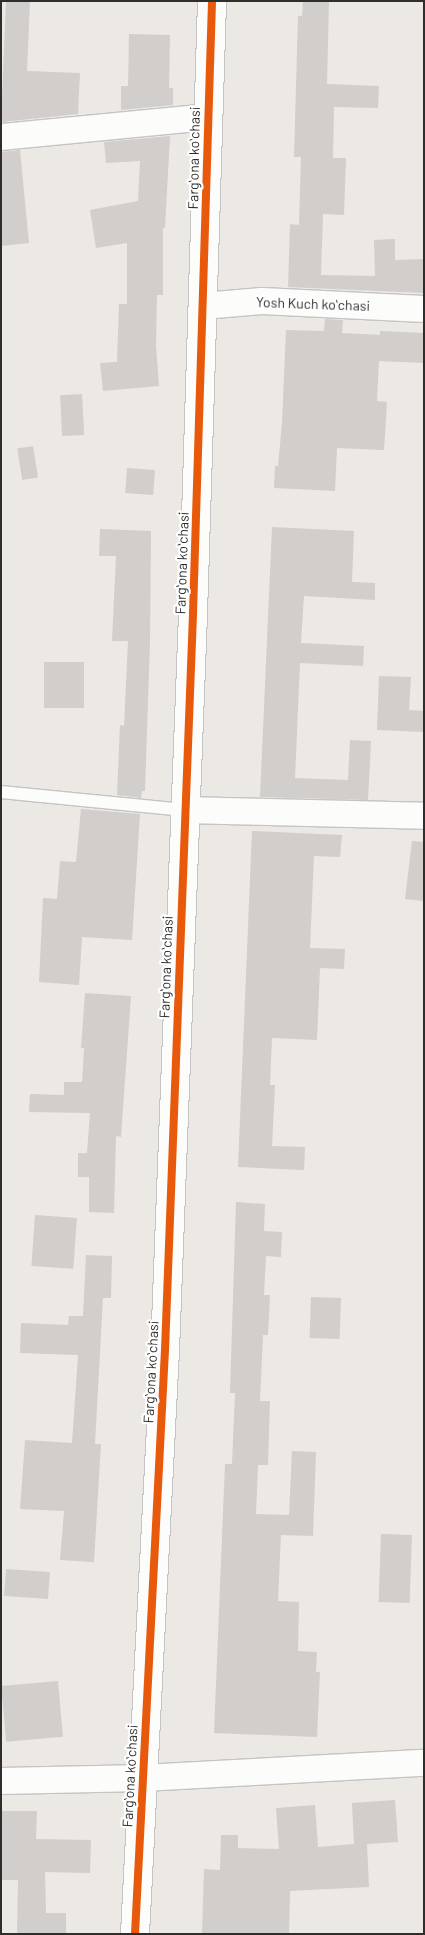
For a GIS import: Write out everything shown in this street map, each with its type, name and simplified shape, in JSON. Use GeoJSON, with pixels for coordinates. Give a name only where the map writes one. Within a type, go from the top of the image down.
{"type":"FeatureCollection","features":[{"type":"Feature","properties":{"kind":"street","name":"Fargʻona koʻchasi"},"geometry":{"type":"LineString","coordinates":[[135,1934],[165,1350],[203,306],[207,116],[212,1]]}},
{"type":"Feature","properties":{"kind":"street"},"geometry":{"type":"LineString","coordinates":[[1,137],[207,116]]}},
{"type":"Feature","properties":{"kind":"street","name":"Yosh Kuch koʻchasi"},"geometry":{"type":"LineString","coordinates":[[203,306],[262,301],[424,308]]}},
{"type":"Feature","properties":{"kind":"street"},"geometry":{"type":"LineString","coordinates":[[184,810],[424,816]]}},
{"type":"Feature","properties":{"kind":"street"},"geometry":{"type":"LineString","coordinates":[[1,1781],[143,1778],[424,1763]]}},
{"type":"Feature","properties":{"kind":"lane"},"geometry":{"type":"LineString","coordinates":[[1,792],[184,810]]}},
{"type":"Feature","properties":{"kind":"building"},"geometry":{"type":"Polygon","coordinates":[[[6,1],[30,1],[27,71],[80,73],[78,114],[1,122],[6,1]]]}},
{"type":"Feature","properties":{"kind":"building"},"geometry":{"type":"Polygon","coordinates":[[[303,1],[329,1],[327,84],[379,86],[378,108],[334,107],[333,158],[346,158],[344,215],[323,214],[321,275],[375,276],[374,240],[395,239],[395,260],[424,259],[424,293],[288,287],[290,224],[299,225],[301,157],[294,157],[298,16],[302,16],[303,1]]]}},
{"type":"Feature","properties":{"kind":"building"},"geometry":{"type":"Polygon","coordinates":[[[129,34],[170,35],[169,88],[173,88],[173,105],[121,110],[121,86],[128,86],[129,34]]]}},
{"type":"Feature","properties":{"kind":"building"},"geometry":{"type":"Polygon","coordinates":[[[170,136],[165,228],[163,228],[163,295],[157,295],[156,345],[159,386],[103,391],[100,363],[117,362],[119,304],[127,304],[127,243],[96,248],[90,210],[138,201],[140,161],[106,163],[104,142],[170,136]]]}},
{"type":"Feature","properties":{"kind":"building"},"geometry":{"type":"Polygon","coordinates":[[[20,150],[29,243],[1,246],[1,152],[20,150]]]}},
{"type":"Feature","properties":{"kind":"building"},"geometry":{"type":"Polygon","coordinates":[[[325,319],[343,320],[342,333],[380,335],[380,331],[424,333],[424,363],[379,361],[377,401],[387,402],[384,450],[337,448],[335,491],[274,488],[275,466],[278,466],[282,423],[286,330],[324,331],[325,319]]]}},
{"type":"Feature","properties":{"kind":"building"},"geometry":{"type":"Polygon","coordinates":[[[82,394],[84,435],[62,436],[60,395],[82,394]]]}},
{"type":"Feature","properties":{"kind":"building"},"geometry":{"type":"Polygon","coordinates":[[[33,446],[38,478],[22,480],[17,449],[33,446]]]}},
{"type":"Feature","properties":{"kind":"building"},"geometry":{"type":"Polygon","coordinates":[[[127,468],[155,470],[153,495],[125,493],[127,468]]]}},
{"type":"Feature","properties":{"kind":"building"},"geometry":{"type":"Polygon","coordinates":[[[272,527],[354,531],[352,582],[375,583],[375,600],[304,596],[301,643],[364,646],[363,666],[300,663],[295,778],[348,780],[350,740],[371,741],[368,800],[260,797],[272,527]]]}},
{"type":"Feature","properties":{"kind":"building"},"geometry":{"type":"Polygon","coordinates":[[[100,529],[151,531],[150,642],[145,791],[142,791],[141,798],[117,795],[120,725],[124,726],[128,641],[112,641],[116,556],[99,556],[100,529]]]}},
{"type":"Feature","properties":{"kind":"building"},"geometry":{"type":"Polygon","coordinates":[[[44,662],[84,662],[84,708],[44,708],[44,662]]]}},
{"type":"Feature","properties":{"kind":"building"},"geometry":{"type":"Polygon","coordinates":[[[379,676],[411,677],[409,710],[424,711],[424,732],[377,730],[379,676]]]}},
{"type":"Feature","properties":{"kind":"building"},"geometry":{"type":"Polygon","coordinates":[[[81,809],[140,814],[132,940],[82,937],[79,985],[39,982],[43,898],[57,899],[60,861],[76,862],[81,809]]]}},
{"type":"Feature","properties":{"kind":"building"},"geometry":{"type":"Polygon","coordinates":[[[252,831],[342,835],[340,857],[314,856],[310,948],[345,949],[344,969],[320,968],[317,1040],[272,1038],[270,1085],[275,1085],[272,1146],[305,1147],[304,1170],[238,1167],[252,831]]]}},
{"type":"Feature","properties":{"kind":"building"},"geometry":{"type":"Polygon","coordinates":[[[412,841],[424,842],[424,901],[405,899],[412,841]]]}},
{"type":"Feature","properties":{"kind":"building"},"geometry":{"type":"Polygon","coordinates":[[[85,993],[131,996],[121,1137],[116,1136],[114,1213],[89,1212],[89,1177],[78,1177],[78,1153],[87,1153],[90,1113],[29,1112],[30,1094],[64,1095],[64,1082],[82,1082],[84,1048],[81,1048],[85,993]]]}},
{"type":"Feature","properties":{"kind":"building"},"geometry":{"type":"Polygon","coordinates":[[[236,1202],[265,1204],[264,1231],[282,1232],[281,1257],[266,1256],[264,1295],[270,1295],[268,1335],[263,1335],[260,1401],[270,1401],[268,1465],[258,1465],[256,1514],[289,1515],[292,1451],[316,1452],[313,1536],[281,1535],[278,1601],[299,1602],[298,1651],[317,1652],[316,1672],[320,1672],[317,1737],[214,1733],[225,1464],[232,1464],[235,1393],[230,1393],[236,1202]]]}},
{"type":"Feature","properties":{"kind":"building"},"geometry":{"type":"Polygon","coordinates":[[[35,1215],[77,1218],[73,1269],[31,1266],[35,1215]]]}},
{"type":"Feature","properties":{"kind":"building"},"geometry":{"type":"Polygon","coordinates":[[[86,1255],[112,1256],[111,1298],[103,1298],[95,1444],[101,1444],[94,1562],[60,1560],[64,1511],[20,1509],[25,1440],[72,1443],[78,1355],[20,1353],[21,1323],[68,1325],[69,1316],[83,1316],[86,1255]]]}},
{"type":"Feature","properties":{"kind":"building"},"geometry":{"type":"Polygon","coordinates":[[[311,1297],[341,1298],[340,1339],[310,1338],[311,1297]]]}},
{"type":"Feature","properties":{"kind":"building"},"geometry":{"type":"Polygon","coordinates":[[[381,1534],[412,1535],[410,1603],[379,1602],[381,1534]]]}},
{"type":"Feature","properties":{"kind":"building"},"geometry":{"type":"Polygon","coordinates":[[[6,1569],[50,1572],[48,1599],[4,1596],[6,1569]]]}},
{"type":"Feature","properties":{"kind":"building"},"geometry":{"type":"Polygon","coordinates":[[[58,1681],[63,1737],[6,1742],[1,1686],[58,1681]]]}},
{"type":"Feature","properties":{"kind":"building"},"geometry":{"type":"Polygon","coordinates":[[[395,1800],[398,1842],[367,1844],[369,1887],[290,1891],[289,1934],[202,1934],[204,1869],[220,1870],[221,1835],[238,1835],[238,1848],[279,1849],[276,1808],[315,1805],[318,1847],[354,1844],[352,1803],[395,1800]]]}},
{"type":"Feature","properties":{"kind":"building"},"geometry":{"type":"Polygon","coordinates":[[[1,1811],[37,1811],[36,1839],[91,1840],[90,1873],[45,1872],[46,1913],[66,1913],[66,1934],[17,1934],[18,1880],[1,1880],[1,1811]]]}},
{"type":"Feature","properties":{"kind":"cycle path"},"geometry":{"type":"LineString","coordinates":[[135,1934],[165,1350],[193,613],[212,1]]}}]}
